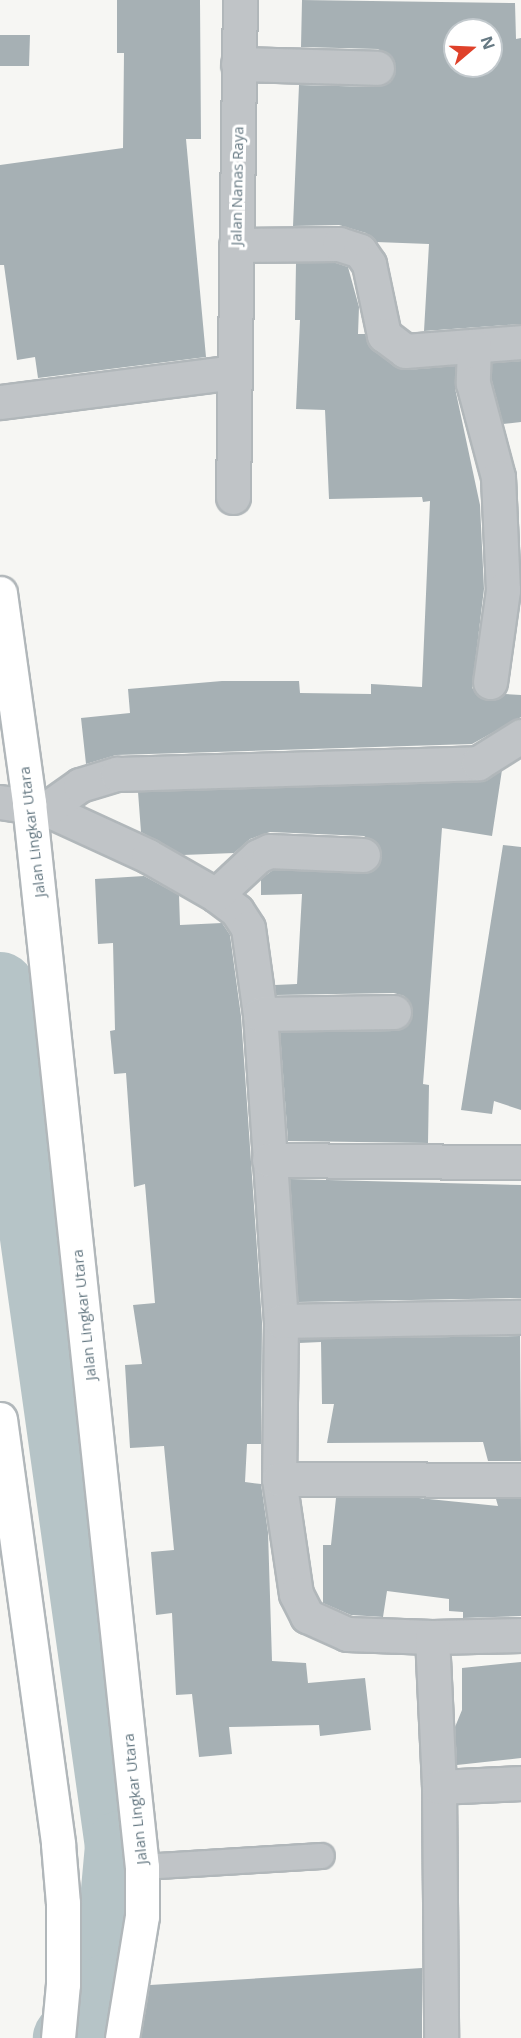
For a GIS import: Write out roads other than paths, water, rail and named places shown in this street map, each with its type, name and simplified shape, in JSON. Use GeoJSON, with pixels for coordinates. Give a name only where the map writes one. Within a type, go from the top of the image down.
{"type":"FeatureCollection","features":[{"type":"Feature","properties":{"kind":"main road","name":"Jalan Lingkar Utara"},"geometry":{"type":"LineString","coordinates":[[0,593],[142,1867],[142,1916],[122,2038]]}},
{"type":"Feature","properties":{"kind":"main road"},"geometry":{"type":"LineString","coordinates":[[0,1419],[58,1844],[63,1903],[63,1984],[58,2038]]}},
{"type":"Feature","properties":{"kind":"street","name":"Jalan Nanas Raya"},"geometry":{"type":"LineString","coordinates":[[233,497],[240,0]]}},
{"type":"Feature","properties":{"kind":"street"},"geometry":{"type":"LineString","coordinates":[[238,64],[377,68]]}},
{"type":"Feature","properties":{"kind":"street"},"geometry":{"type":"LineString","coordinates":[[236,245],[339,244],[352,248],[369,264],[380,320],[390,342],[405,351],[521,342]]}},
{"type":"Feature","properties":{"kind":"street"},"geometry":{"type":"LineString","coordinates":[[474,346],[473,383],[498,477],[503,590],[490,682]]}},
{"type":"Feature","properties":{"kind":"street"},"geometry":{"type":"LineString","coordinates":[[0,402],[233,372]]}},
{"type":"Feature","properties":{"kind":"street"},"geometry":{"type":"LineString","coordinates":[[25,805],[117,774],[478,763],[521,736]]}},
{"type":"Feature","properties":{"kind":"street"},"geometry":{"type":"LineString","coordinates":[[25,805],[148,856],[216,895],[237,911],[248,928],[260,1014],[281,1321],[279,1479],[296,1594],[307,1616],[347,1634],[432,1637],[521,1635]]}},
{"type":"Feature","properties":{"kind":"street"},"geometry":{"type":"LineString","coordinates":[[216,895],[269,851],[363,855]]}},
{"type":"Feature","properties":{"kind":"street"},"geometry":{"type":"LineString","coordinates":[[260,1014],[394,1012]]}},
{"type":"Feature","properties":{"kind":"street"},"geometry":{"type":"LineString","coordinates":[[269,1160],[521,1162]]}},
{"type":"Feature","properties":{"kind":"street"},"geometry":{"type":"LineString","coordinates":[[281,1321],[521,1317]]}},
{"type":"Feature","properties":{"kind":"street"},"geometry":{"type":"LineString","coordinates":[[279,1479],[521,1480]]}},
{"type":"Feature","properties":{"kind":"street"},"geometry":{"type":"LineString","coordinates":[[432,1637],[439,1787],[441,2038]]}},
{"type":"Feature","properties":{"kind":"street"},"geometry":{"type":"LineString","coordinates":[[439,1787],[521,1784]]}},
{"type":"Feature","properties":{"kind":"lane"},"geometry":{"type":"LineString","coordinates":[[142,1867],[322,1856]]}},
{"type":"Feature","properties":{"kind":"waterway"},"geometry":{"type":"LineString","coordinates":[[0,987],[120,1846],[107,1989],[68,2038]]}}]}
